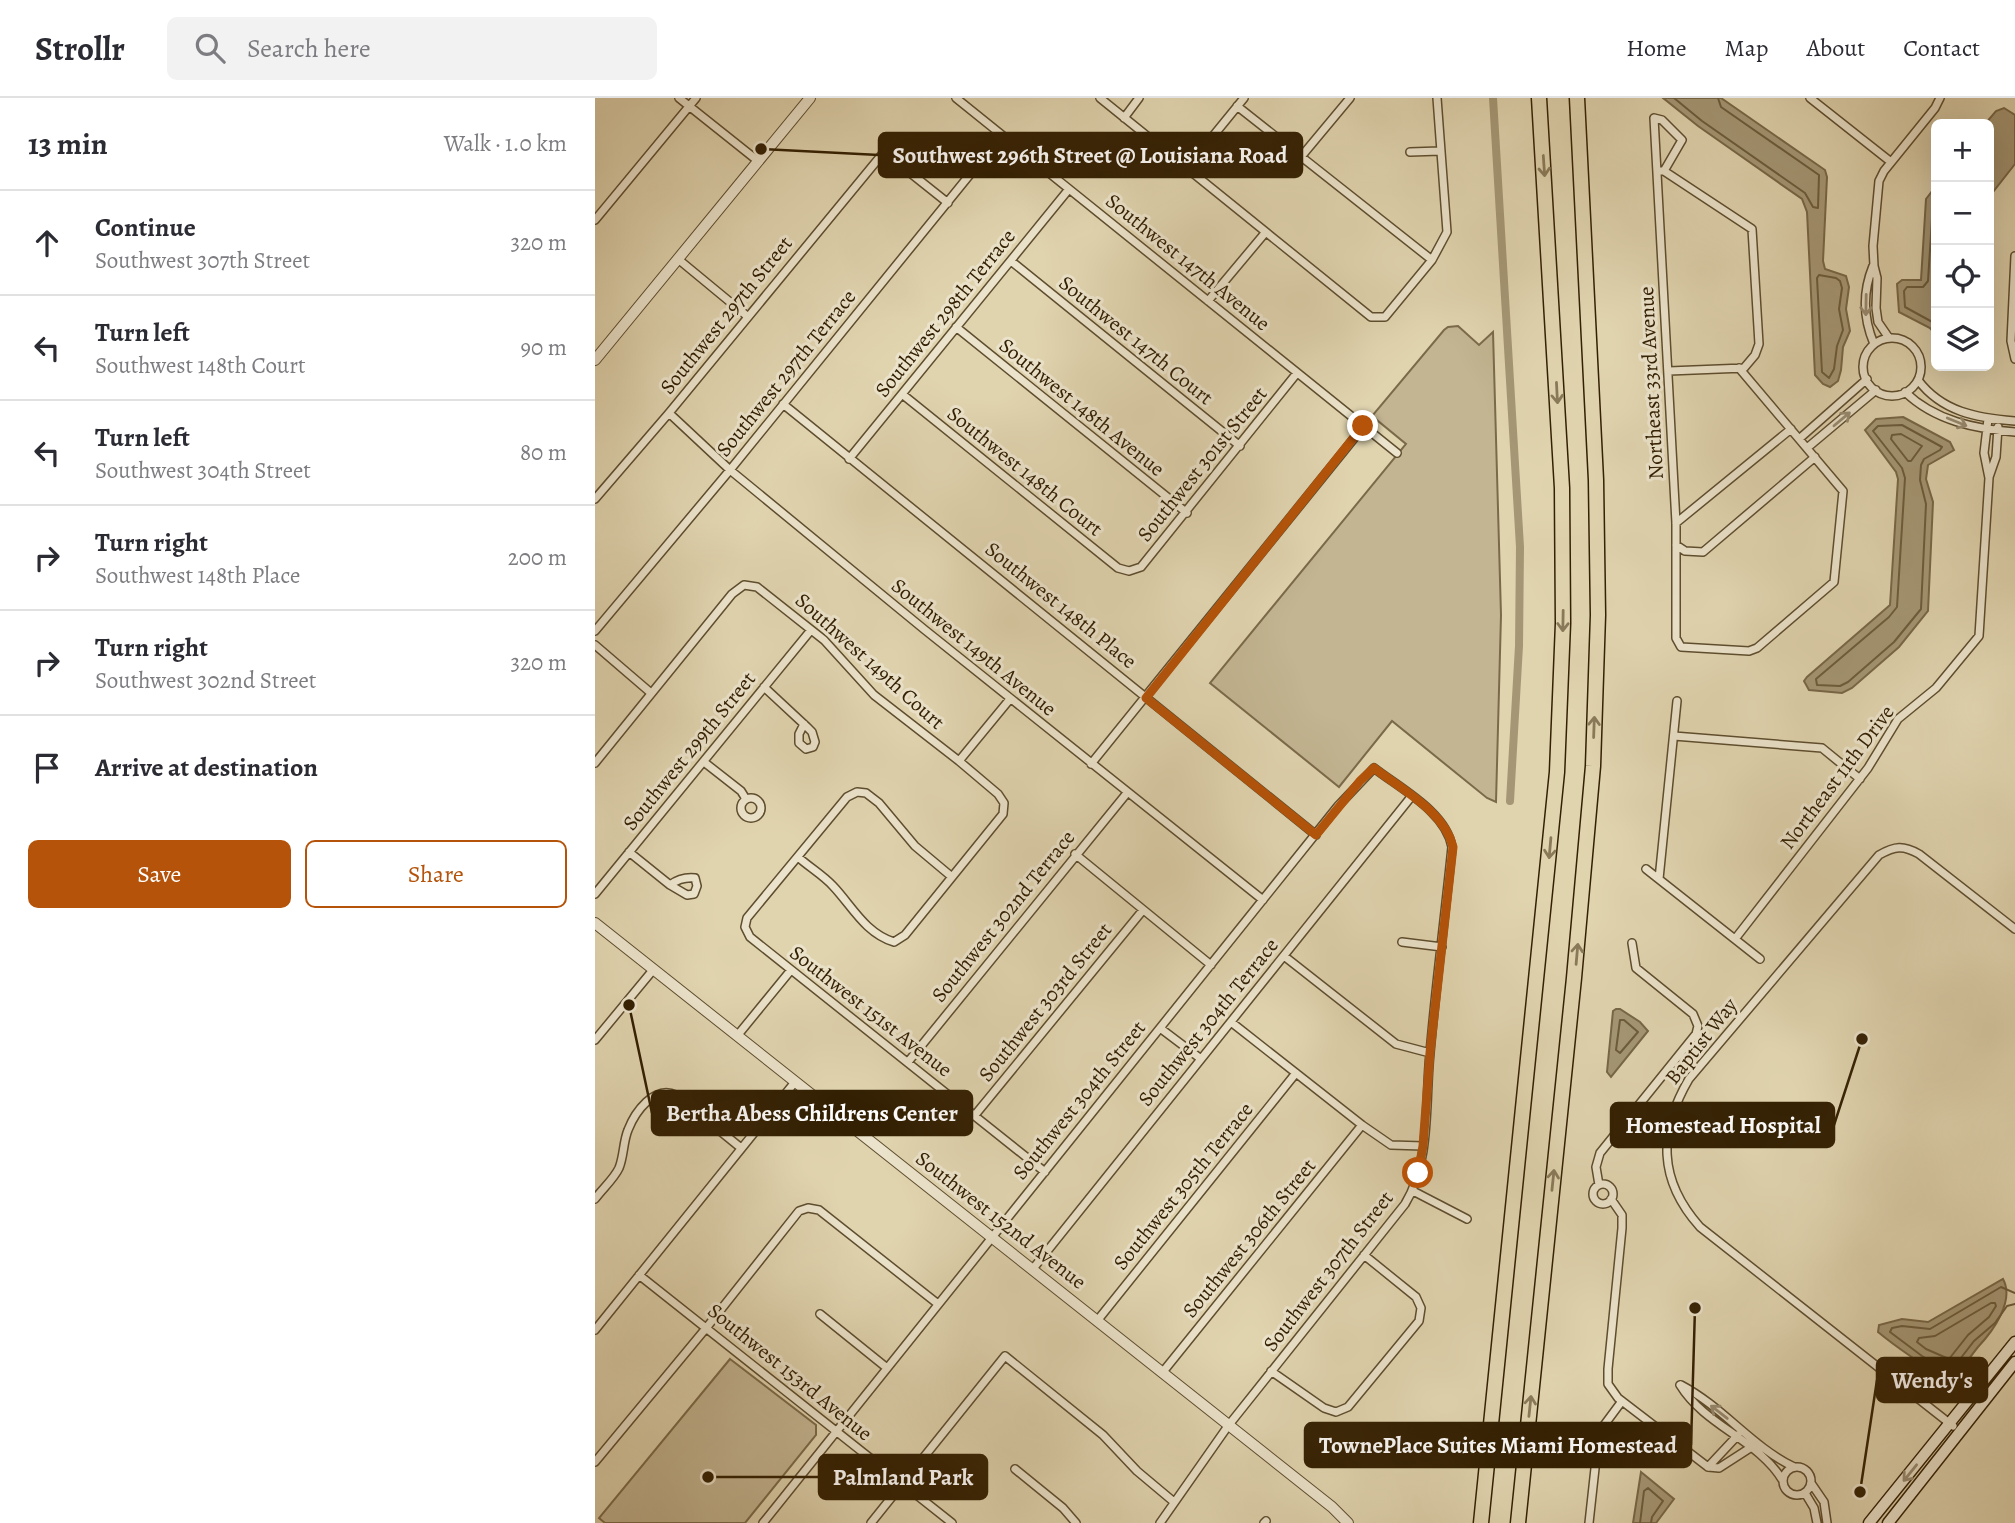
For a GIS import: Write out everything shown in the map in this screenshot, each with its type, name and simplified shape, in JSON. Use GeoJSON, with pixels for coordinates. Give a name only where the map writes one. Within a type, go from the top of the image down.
{"type":"FeatureCollection","features":[{"type":"Feature","properties":{"kind":"highway"},"geometry":{"type":"LineString","coordinates":[[1481,1523],[1557,772],[1562,650],[1562,488],[1539,98]]}},
{"type":"Feature","properties":{"kind":"highway"},"geometry":{"type":"LineString","coordinates":[[1518,1523],[1593,766],[1598,603],[1597,480],[1577,98]]}},
{"type":"Feature","properties":{"kind":"main road"},"geometry":{"type":"LineString","coordinates":[[1869,1523],[2015,1342]]}},
{"type":"Feature","properties":{"kind":"main road"},"geometry":{"type":"LineString","coordinates":[[1888,1523],[2015,1362]]}},
{"type":"Feature","properties":{"kind":"street"},"geometry":{"type":"LineString","coordinates":[[679,98],[758,161]]}},
{"type":"Feature","properties":{"kind":"street"},"geometry":{"type":"LineString","coordinates":[[595,220],[695,98]]}},
{"type":"Feature","properties":{"kind":"street"},"geometry":{"type":"LineString","coordinates":[[595,360],[810,98]]}},
{"type":"Feature","properties":{"kind":"street","name":"Southwest 147th Avenue"},"geometry":{"type":"LineString","coordinates":[[956,98],[1397,453]]}},
{"type":"Feature","properties":{"kind":"street"},"geometry":{"type":"LineString","coordinates":[[1100,98],[1371,317],[1385,317],[1432,260],[1447,232],[1437,98]]}},
{"type":"Feature","properties":{"kind":"street"},"geometry":{"type":"LineString","coordinates":[[1124,118],[1139,98]]}},
{"type":"Feature","properties":{"kind":"street"},"geometry":{"type":"LineString","coordinates":[[1187,168],[1244,98]]}},
{"type":"Feature","properties":{"kind":"street"},"geometry":{"type":"LineString","coordinates":[[1300,158],[1350,98]]}},
{"type":"Feature","properties":{"kind":"street"},"geometry":{"type":"LineString","coordinates":[[1810,98],[1891,162]]}},
{"type":"Feature","properties":{"kind":"street"},"geometry":{"type":"LineString","coordinates":[[1889,338],[1878,322],[1877,278],[1874,266],[1873,246],[1879,181],[1940,98]]}},
{"type":"Feature","properties":{"kind":"street"},"geometry":{"type":"LineString","coordinates":[[1237,106],[1432,260]]}},
{"type":"Feature","properties":{"kind":"street","name":"Northeast 33rd Avenue"},"geometry":{"type":"LineString","coordinates":[[1661,171],[1682,140],[1662,120],[1654,118],[1661,171],[1676,523],[1676,638],[1681,648],[1749,651],[1757,648],[1834,582],[1843,491],[1815,457]]}},
{"type":"Feature","properties":{"kind":"street","name":"Southwest 297th Terrace"},"geometry":{"type":"LineString","coordinates":[[595,631],[730,470],[1002,135]]}},
{"type":"Feature","properties":{"kind":"street"},"geometry":{"type":"LineString","coordinates":[[1410,152],[1440,151]]}},
{"type":"Feature","properties":{"kind":"street","name":"Southwest 297th Street"},"geometry":{"type":"LineString","coordinates":[[595,499],[884,152],[948,203]]}},
{"type":"Feature","properties":{"kind":"street"},"geometry":{"type":"LineString","coordinates":[[1661,171],[1752,229],[1759,344],[1755,355],[1741,368],[1669,371]]}},
{"type":"Feature","properties":{"kind":"street","name":"Southwest 298th Terrace"},"geometry":{"type":"LineString","coordinates":[[849,459],[1069,189]]}},
{"type":"Feature","properties":{"kind":"street"},"geometry":{"type":"LineString","coordinates":[[1208,301],[1265,233]]}},
{"type":"Feature","properties":{"kind":"street"},"geometry":{"type":"LineString","coordinates":[[2015,256],[2011,341],[2015,359]]}},
{"type":"Feature","properties":{"kind":"street"},"geometry":{"type":"LineString","coordinates":[[678,259],[747,316]]}},
{"type":"Feature","properties":{"kind":"street","name":"Southwest 147th Court"},"geometry":{"type":"LineString","coordinates":[[1011,261],[1240,446]]}},
{"type":"Feature","properties":{"kind":"street"},"geometry":{"type":"LineString","coordinates":[[1874,266],[1866,287],[1865,307],[1865,320],[1874,344]]}},
{"type":"Feature","properties":{"kind":"street","name":"Southwest 148th Avenue"},"geometry":{"type":"LineString","coordinates":[[956,327],[1187,513]]}},
{"type":"Feature","properties":{"kind":"street"},"geometry":{"type":"LineString","coordinates":[[1889,338],[1902,339],[1916,351],[1921,368],[1918,380],[1905,392],[1887,395],[1876,390],[1867,379],[1864,369],[1865,358],[1874,344],[1889,338]]}},
{"type":"Feature","properties":{"kind":"street"},"geometry":{"type":"LineString","coordinates":[[1676,545],[1685,551],[1703,552],[1815,457],[1741,368]]}},
{"type":"Feature","properties":{"kind":"street","name":"Southwest 301st Street"},"geometry":{"type":"LineString","coordinates":[[1129,571],[1142,567],[1297,373]]}},
{"type":"Feature","properties":{"kind":"street"},"geometry":{"type":"LineString","coordinates":[[1799,439],[1867,379]]}},
{"type":"Feature","properties":{"kind":"street"},"geometry":{"type":"LineString","coordinates":[[1918,380],[1926,392],[1940,403],[1958,411],[1988,419],[2015,421]]}},
{"type":"Feature","properties":{"kind":"street"},"geometry":{"type":"LineString","coordinates":[[1807,448],[1876,390]]}},
{"type":"Feature","properties":{"kind":"street"},"geometry":{"type":"LineString","coordinates":[[1905,392],[1920,404],[1951,420],[1973,428],[2015,432]]}},
{"type":"Feature","properties":{"kind":"street","name":"Southwest 148th Court"},"geometry":{"type":"LineString","coordinates":[[902,394],[1118,568],[1129,571]]}},
{"type":"Feature","properties":{"kind":"street","name":"Southwest 148th Place"},"geometry":{"type":"LineString","coordinates":[[783,404],[1316,835]]}},
{"type":"Feature","properties":{"kind":"street","name":"Southwest 149th Avenue"},"geometry":{"type":"LineString","coordinates":[[669,413],[730,470],[1010,699],[1263,900]]}},
{"type":"Feature","properties":{"kind":"street","name":"Northeast 11th Drive"},"geometry":{"type":"LineString","coordinates":[[1988,419],[1984,453],[1989,478]]}},
{"type":"Feature","properties":{"kind":"street","name":"Northeast 11th Drive"},"geometry":{"type":"LineString","coordinates":[[1735,939],[1860,779],[1898,719],[1936,688],[1979,636],[1989,478],[1996,457],[1999,419]]}},
{"type":"Feature","properties":{"kind":"street"},"geometry":{"type":"LineString","coordinates":[[1091,764],[1363,426]]}},
{"type":"Feature","properties":{"kind":"street"},"geometry":{"type":"LineString","coordinates":[[1676,523],[1791,429]]}},
{"type":"Feature","properties":{"kind":"street","name":"Southwest 149th Court"},"geometry":{"type":"LineString","coordinates":[[652,693],[738,588],[744,585],[757,587],[833,650],[874,695],[998,794],[1004,803],[1003,814],[952,877]]}},
{"type":"Feature","properties":{"kind":"street","name":"Southwest 299th Street"},"geometry":{"type":"LineString","coordinates":[[595,894],[811,630]]}},
{"type":"Feature","properties":{"kind":"street"},"geometry":{"type":"LineString","coordinates":[[595,645],[652,693],[595,763]]}},
{"type":"Feature","properties":{"kind":"street"},"geometry":{"type":"LineString","coordinates":[[764,687],[804,724]]}},
{"type":"Feature","properties":{"kind":"street"},"geometry":{"type":"LineString","coordinates":[[959,761],[1010,699]]}},
{"type":"Feature","properties":{"kind":"street"},"geometry":{"type":"LineString","coordinates":[[1660,879],[1677,701]]}},
{"type":"Feature","properties":{"kind":"street"},"geometry":{"type":"LineString","coordinates":[[1674,736],[1822,748],[1860,779]]}},
{"type":"Feature","properties":{"kind":"street"},"geometry":{"type":"LineString","coordinates":[[704,762],[741,791],[746,799]]}},
{"type":"Feature","properties":{"kind":"street","name":"Southwest 304th Street"},"geometry":{"type":"LineString","coordinates":[[763,1523],[1345,797],[1374,768],[1411,797]]}},
{"type":"Feature","properties":{"kind":"street"},"geometry":{"type":"LineString","coordinates":[[857,792],[866,793],[879,803],[915,846],[952,877],[905,935],[894,942],[882,938],[852,911],[832,886],[798,857],[847,797],[857,792]]}},
{"type":"Feature","properties":{"kind":"street","name":"Southwest 302nd Terrace"},"geometry":{"type":"LineString","coordinates":[[908,1062],[1127,793]]}},
{"type":"Feature","properties":{"kind":"street","name":"Southwest 307th Street"},"geometry":{"type":"LineString","coordinates":[[1160,1523],[1228,1426],[1413,1191],[1423,1146],[1430,1053],[1453,847],[1450,833],[1440,818],[1411,797]]}},
{"type":"Feature","properties":{"kind":"street","name":"Southwest 304th Terrace"},"geometry":{"type":"LineString","coordinates":[[1032,1270],[1411,797]]}},
{"type":"Feature","properties":{"kind":"street","name":"Baptist Way"},"geometry":{"type":"LineString","coordinates":[[1959,1431],[1700,1227],[1679,1198],[1666,1152],[1668,1126],[1674,1106],[1689,1079],[1879,855],[1897,846],[1907,847],[2015,929]]}},
{"type":"Feature","properties":{"kind":"street"},"geometry":{"type":"LineString","coordinates":[[629,852],[670,885]]}},
{"type":"Feature","properties":{"kind":"street"},"geometry":{"type":"LineString","coordinates":[[1076,854],[1211,965]]}},
{"type":"Feature","properties":{"kind":"street","name":"Southwest 151st Avenue"},"geometry":{"type":"LineString","coordinates":[[798,857],[747,918],[745,927],[750,937],[1045,1172]]}},
{"type":"Feature","properties":{"kind":"street"},"geometry":{"type":"LineString","coordinates":[[1646,869],[1761,958]]}},
{"type":"Feature","properties":{"kind":"street","name":"Southwest 303rd Street"},"geometry":{"type":"LineString","coordinates":[[975,1115],[1143,911]]}},
{"type":"Feature","properties":{"kind":"street","name":"Southwest 152nd Avenue"},"geometry":{"type":"LineString","coordinates":[[595,923],[1332,1507],[1348,1523]]}},
{"type":"Feature","properties":{"kind":"street"},"geometry":{"type":"LineString","coordinates":[[1402,942],[1442,947]]}},
{"type":"Feature","properties":{"kind":"street"},"geometry":{"type":"LineString","coordinates":[[1599,1185],[1596,1167],[1600,1153],[1698,1028],[1693,1014],[1636,968],[1632,943]]}},
{"type":"Feature","properties":{"kind":"street"},"geometry":{"type":"LineString","coordinates":[[1284,956],[1396,1044],[1430,1053]]}},
{"type":"Feature","properties":{"kind":"street"},"geometry":{"type":"LineString","coordinates":[[596,1036],[653,970]]}},
{"type":"Feature","properties":{"kind":"street"},"geometry":{"type":"LineString","coordinates":[[737,1036],[791,970]]}},
{"type":"Feature","properties":{"kind":"street"},"geometry":{"type":"LineString","coordinates":[[1231,1022],[1362,1125],[1391,1144],[1423,1146]]}},
{"type":"Feature","properties":{"kind":"street"},"geometry":{"type":"LineString","coordinates":[[1160,1028],[1201,1059]]}},
{"type":"Feature","properties":{"kind":"street","name":"Southwest 305th Terrace"},"geometry":{"type":"LineString","coordinates":[[1097,1321],[1296,1073]]}},
{"type":"Feature","properties":{"kind":"street"},"geometry":{"type":"LineString","coordinates":[[595,1331],[796,1082]]}},
{"type":"Feature","properties":{"kind":"street"},"geometry":{"type":"LineString","coordinates":[[595,1199],[618,1169],[630,1125],[649,1100],[663,1092],[676,1095],[741,1148]]}},
{"type":"Feature","properties":{"kind":"street","name":"Southwest 306th Street"},"geometry":{"type":"LineString","coordinates":[[1162,1373],[1362,1125]]}},
{"type":"Feature","properties":{"kind":"street"},"geometry":{"type":"LineString","coordinates":[[1599,1185],[1610,1187],[1613,1193],[1611,1199],[1603,1204],[1594,1200],[1593,1190],[1599,1185]]}},
{"type":"Feature","properties":{"kind":"street"},"geometry":{"type":"LineString","coordinates":[[1413,1191],[1467,1219]]}},
{"type":"Feature","properties":{"kind":"street"},"geometry":{"type":"LineString","coordinates":[[1611,1199],[1622,1215],[1608,1379],[1612,1391],[1708,1467],[1719,1468],[1750,1448]]}},
{"type":"Feature","properties":{"kind":"street"},"geometry":{"type":"LineString","coordinates":[[595,1462],[799,1211],[808,1208],[819,1210],[938,1304]]}},
{"type":"Feature","properties":{"kind":"street"},"geometry":{"type":"LineString","coordinates":[[1271,1371],[1324,1408],[1336,1412],[1348,1407],[1419,1321],[1421,1308],[1416,1297],[1364,1255]]}},
{"type":"Feature","properties":{"kind":"street","name":"Southwest 153rd Avenue"},"geometry":{"type":"LineString","coordinates":[[639,1275],[952,1523]]}},
{"type":"Feature","properties":{"kind":"street"},"geometry":{"type":"LineString","coordinates":[[820,1314],[887,1368]]}},
{"type":"Feature","properties":{"kind":"street"},"geometry":{"type":"LineString","coordinates":[[871,1523],[1005,1356],[1103,1434],[1137,1471],[1174,1502]]}},
{"type":"Feature","properties":{"kind":"street"},"geometry":{"type":"LineString","coordinates":[[1783,1481],[1772,1465],[1693,1403],[1680,1385],[1705,1401],[1774,1457],[1807,1471],[1823,1502],[1827,1523]]}},
{"type":"Feature","properties":{"kind":"street"},"geometry":{"type":"LineString","coordinates":[[1589,1523],[1599,1432],[1622,1401]]}},
{"type":"Feature","properties":{"kind":"street"},"geometry":{"type":"LineString","coordinates":[[1708,1467],[1735,1436]]}},
{"type":"Feature","properties":{"kind":"street"},"geometry":{"type":"LineString","coordinates":[[1735,1436],[1751,1437]]}},
{"type":"Feature","properties":{"kind":"street"},"geometry":{"type":"LineString","coordinates":[[1721,1452],[1721,1460],[1727,1464]]}},
{"type":"Feature","properties":{"kind":"street"},"geometry":{"type":"LineString","coordinates":[[1794,1467],[1785,1473],[1784,1488],[1797,1495],[1805,1493],[1811,1483]]}},
{"type":"Feature","properties":{"kind":"street"},"geometry":{"type":"LineString","coordinates":[[1015,1469],[1063,1508],[1076,1523]]}},
{"type":"Feature","properties":{"kind":"street"},"geometry":{"type":"LineString","coordinates":[[1805,1493],[1814,1508],[1817,1523]]}},
{"type":"Feature","properties":{"kind":"shaded area"},"geometry":{"type":"Polygon","coordinates":[[[1458,326],[1479,345],[1493,332],[1501,615],[1496,802],[1487,798],[1392,721],[1339,787],[1210,683],[1406,444],[1372,416],[1444,330],[1458,326]]]}},
{"type":"Feature","properties":{"kind":"shaded area"},"geometry":{"type":"Polygon","coordinates":[[[730,1359],[816,1425],[816,1435],[745,1523],[605,1523],[599,1518],[730,1359]]]}},
{"type":"Feature","properties":{"kind":"water"},"geometry":{"type":"Polygon","coordinates":[[[1663,98],[1721,98],[1825,170],[1827,177],[1823,261],[1825,269],[1846,276],[1849,287],[1846,309],[1850,331],[1843,347],[1838,381],[1830,387],[1815,375],[1807,212],[1802,199],[1663,98]]]}},
{"type":"Feature","properties":{"kind":"water"},"geometry":{"type":"Polygon","coordinates":[[[2004,108],[2015,115],[2015,164],[1994,191],[1994,119],[1989,119],[1996,111],[2004,108]]]}},
{"type":"Feature","properties":{"kind":"water"},"geometry":{"type":"Polygon","coordinates":[[[1931,192],[1931,329],[1899,312],[1897,284],[1902,280],[1921,280],[1926,199],[1931,192]]]}},
{"type":"Feature","properties":{"kind":"water"},"geometry":{"type":"Polygon","coordinates":[[[1903,417],[1950,442],[1954,450],[1928,465],[1926,479],[1933,502],[1928,611],[1899,647],[1852,688],[1842,693],[1809,690],[1804,681],[1807,677],[1890,605],[1898,479],[1896,472],[1865,430],[1876,419],[1903,417]]]}},
{"type":"Feature","properties":{"kind":"water"},"geometry":{"type":"Polygon","coordinates":[[[1616,1009],[1640,1022],[1648,1031],[1611,1077],[1607,1072],[1613,1011],[1616,1009]]]}},
{"type":"Feature","properties":{"kind":"water"},"geometry":{"type":"Polygon","coordinates":[[[2003,1279],[2006,1297],[2001,1315],[1951,1382],[1878,1332],[1879,1325],[1902,1319],[1928,1322],[2003,1279]]]}},
{"type":"Feature","properties":{"kind":"water"},"geometry":{"type":"Polygon","coordinates":[[[1641,1472],[1674,1499],[1656,1523],[1633,1523],[1641,1472]]]}},
{"type":"Feature","properties":{"kind":"waterway"},"geometry":{"type":"LineString","coordinates":[[1493,98],[1520,547],[1519,646],[1510,801]]}},
{"type":"Feature","properties":{"kind":"place","name":"Southwest 296th Street @ Louisiana Road"},"geometry":{"type":"Point","coordinates":[761,149]}},
{"type":"Feature","properties":{"kind":"place","name":"Bertha Abess Childrens Center"},"geometry":{"type":"Point","coordinates":[629,1005]}},
{"type":"Feature","properties":{"kind":"place","name":"Homestead Hospital"},"geometry":{"type":"Point","coordinates":[1862,1039]}},
{"type":"Feature","properties":{"kind":"place","name":"TownePlace Suites Miami Homestead"},"geometry":{"type":"Point","coordinates":[1695,1308]}},
{"type":"Feature","properties":{"kind":"place","name":"Palmland Park"},"geometry":{"type":"Point","coordinates":[708,1477]}},
{"type":"Feature","properties":{"kind":"place","name":"Wendy's"},"geometry":{"type":"Point","coordinates":[1860,1492]}},
{"type":"Feature","properties":{"kind":"route"},"geometry":{"type":"LineString","coordinates":[[1363,426],[1146,698],[1316,835],[1338,806],[1374,768],[1440,818],[1450,833],[1453,847],[1418,1173]]}}]}
